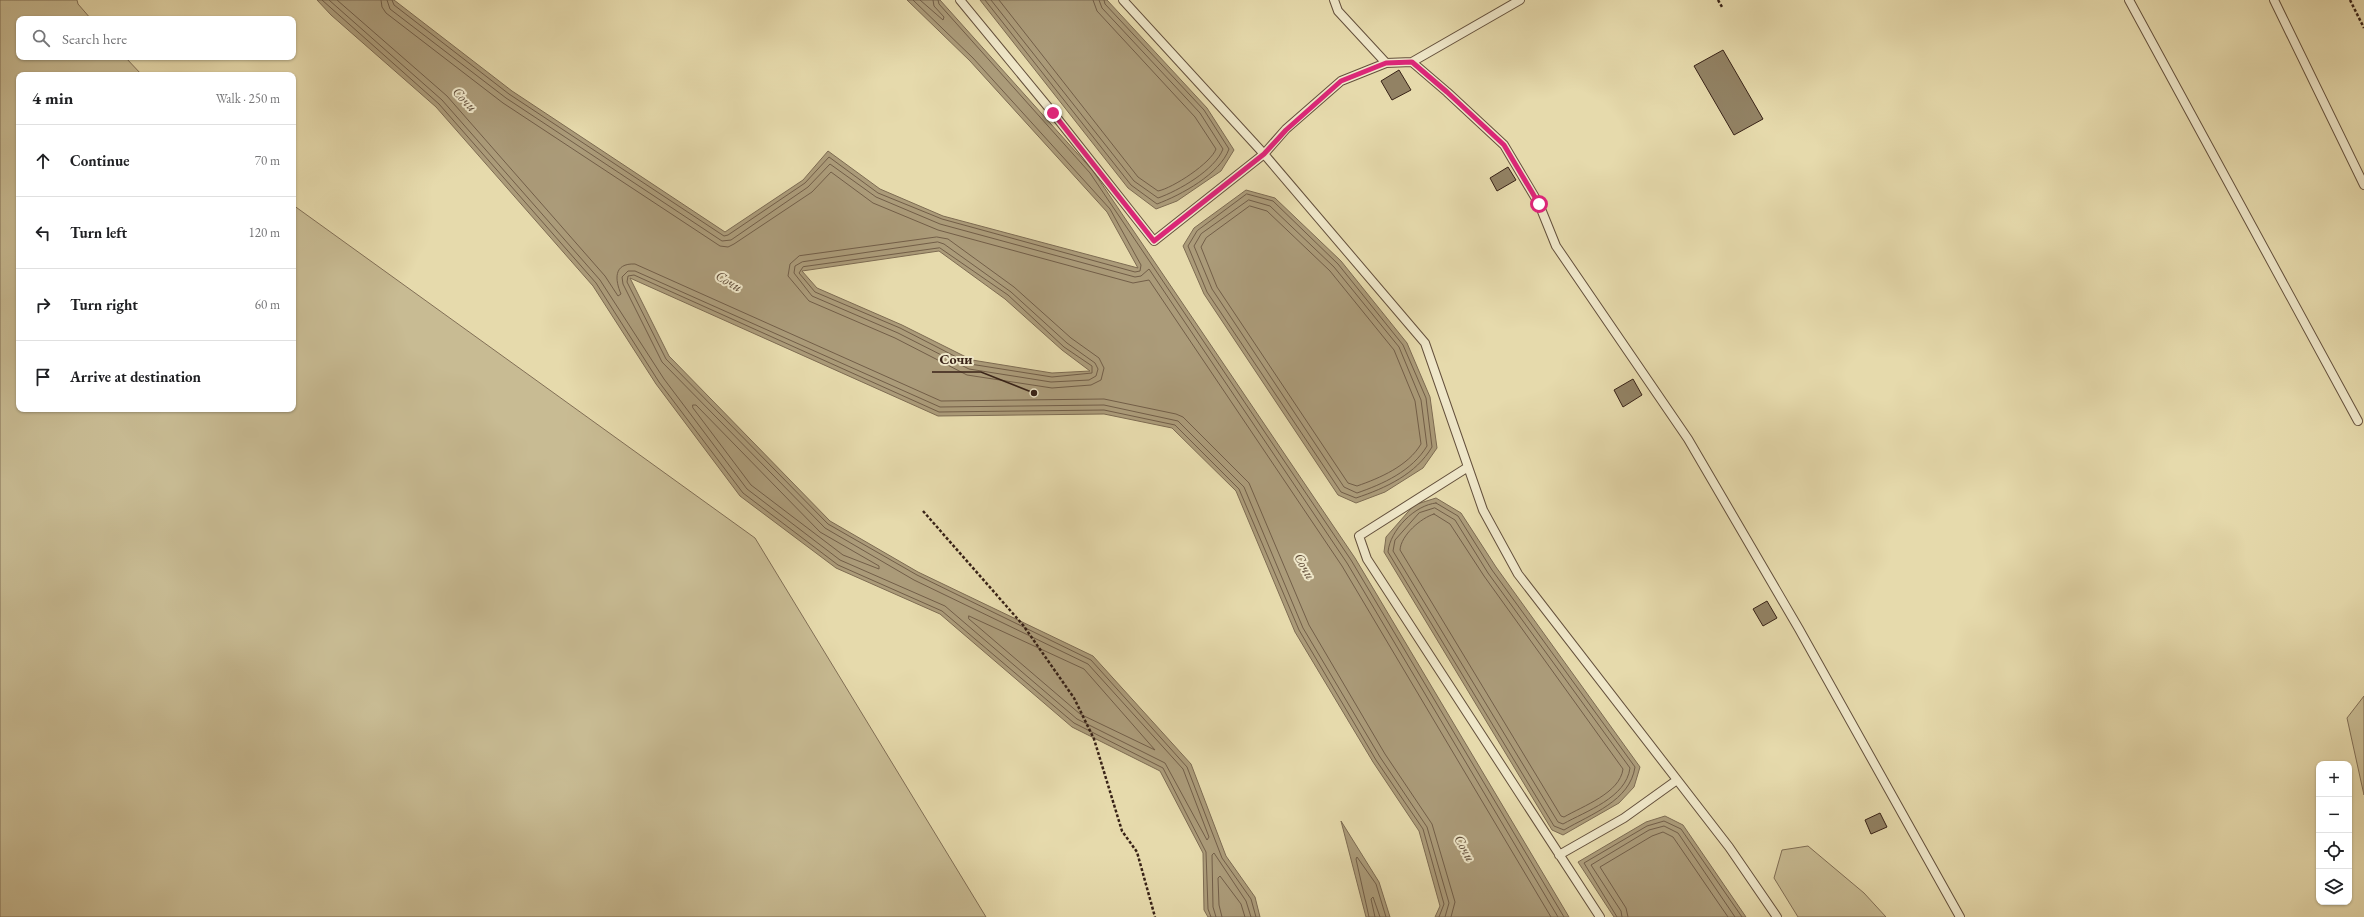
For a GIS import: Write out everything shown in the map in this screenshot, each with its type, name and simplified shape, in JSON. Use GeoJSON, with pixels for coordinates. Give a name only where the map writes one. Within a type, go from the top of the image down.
{"type":"FeatureCollection","features":[{"type":"Feature","properties":{"kind":"lane"},"geometry":{"type":"LineString","coordinates":[[960,0],[1053,113],[1154,241],[1264,154],[1286,130],[1341,81],[1386,63],[1412,62],[1520,0]]}},
{"type":"Feature","properties":{"kind":"lane"},"geometry":{"type":"LineString","coordinates":[[1123,0],[1264,154],[1425,343],[1483,510],[1518,574],[1729,848],[1777,917]]}},
{"type":"Feature","properties":{"kind":"lane"},"geometry":{"type":"LineString","coordinates":[[1334,0],[1338,11],[1386,63]]}},
{"type":"Feature","properties":{"kind":"lane"},"geometry":{"type":"LineString","coordinates":[[2129,0],[2358,421]]}},
{"type":"Feature","properties":{"kind":"lane"},"geometry":{"type":"LineString","coordinates":[[2274,0],[2364,185]]}},
{"type":"Feature","properties":{"kind":"lane"},"geometry":{"type":"LineString","coordinates":[[1412,62],[1504,145],[1539,204],[1556,246],[1688,439],[1799,629],[1960,917]]}},
{"type":"Feature","properties":{"kind":"lane"},"geometry":{"type":"LineString","coordinates":[[1468,467],[1359,536],[1367,559],[1600,917]]}},
{"type":"Feature","properties":{"kind":"lane"},"geometry":{"type":"LineString","coordinates":[[1559,855],[1624,818],[1677,780]]}},
{"type":"Feature","properties":{"kind":"path"},"geometry":{"type":"LineString","coordinates":[[1718,0],[1722,7]]}},
{"type":"Feature","properties":{"kind":"path"},"geometry":{"type":"LineString","coordinates":[[2350,0],[2364,28]]}},
{"type":"Feature","properties":{"kind":"path"},"geometry":{"type":"LineString","coordinates":[[923,511],[1023,625],[1074,698],[1094,739],[1122,830],[1137,852],[1155,917]]}},
{"type":"Feature","properties":{"kind":"shaded area"},"geometry":{"type":"Polygon","coordinates":[[[0,0],[77,0],[78,4],[88,16],[16,16],[16,60],[128,60],[139,72],[16,72],[16,412],[296,412],[296,207],[755,538],[986,917],[0,917],[0,0]]]}},
{"type":"Feature","properties":{"kind":"shaded area"},"geometry":{"type":"Polygon","coordinates":[[[2364,696],[2364,795],[2347,718],[2364,696]]]}},
{"type":"Feature","properties":{"kind":"shaded area"},"geometry":{"type":"Polygon","coordinates":[[[1808,846],[1864,893],[1886,917],[1798,917],[1774,878],[1782,850],[1808,846]]]}},
{"type":"Feature","properties":{"kind":"water"},"geometry":{"type":"Polygon","coordinates":[[[317,0],[394,0],[512,91],[725,232],[803,180],[828,151],[880,189],[943,216],[1138,268],[1107,212],[970,61],[907,0],[940,0],[1093,171],[1355,558],[1569,917],[1435,917],[1440,906],[1419,831],[1373,762],[1295,632],[1236,491],[1172,428],[1104,414],[938,416],[630,278],[669,356],[830,521],[918,572],[1093,656],[1191,764],[1226,856],[1255,897],[1260,917],[1208,917],[1204,910],[1203,853],[1160,771],[1072,727],[940,614],[836,568],[740,496],[656,384],[593,286],[436,107],[331,15],[317,0]],[[939,251],[802,271],[817,288],[902,325],[972,360],[1052,373],[1090,371],[1062,350],[1005,299],[939,251]]]}},
{"type":"Feature","properties":{"kind":"water"},"geometry":{"type":"Polygon","coordinates":[[[980,0],[1107,0],[1207,108],[1234,150],[1221,171],[1177,201],[1156,209],[1128,188],[980,0]]]}},
{"type":"Feature","properties":{"kind":"water"},"geometry":{"type":"Polygon","coordinates":[[[1246,190],[1275,198],[1341,261],[1407,343],[1430,397],[1437,448],[1423,468],[1385,492],[1356,503],[1338,495],[1204,294],[1183,246],[1194,228],[1246,190]]]}},
{"type":"Feature","properties":{"kind":"water"},"geometry":{"type":"Polygon","coordinates":[[[1436,498],[1461,513],[1496,567],[1640,767],[1634,787],[1619,803],[1563,835],[1552,830],[1384,552],[1386,537],[1414,505],[1436,498]]]}},
{"type":"Feature","properties":{"kind":"water"},"geometry":{"type":"Polygon","coordinates":[[[1665,816],[1683,825],[1746,917],[1614,917],[1578,862],[1646,822],[1665,816]]]}},
{"type":"Feature","properties":{"kind":"water"},"geometry":{"type":"Polygon","coordinates":[[[1341,821],[1379,882],[1390,917],[1366,917],[1341,821]]]}},
{"type":"Feature","properties":{"kind":"building"},"geometry":{"type":"Polygon","coordinates":[[[1723,50],[1763,119],[1734,135],[1694,66],[1723,50]]]}},
{"type":"Feature","properties":{"kind":"building"},"geometry":{"type":"Polygon","coordinates":[[[1399,70],[1411,90],[1392,100],[1381,81],[1399,70]]]}},
{"type":"Feature","properties":{"kind":"building"},"geometry":{"type":"Polygon","coordinates":[[[1508,167],[1516,180],[1497,191],[1490,178],[1508,167]]]}},
{"type":"Feature","properties":{"kind":"building"},"geometry":{"type":"Polygon","coordinates":[[[1633,379],[1642,395],[1623,407],[1614,390],[1633,379]]]}},
{"type":"Feature","properties":{"kind":"building"},"geometry":{"type":"Polygon","coordinates":[[[1767,601],[1777,618],[1763,626],[1753,609],[1767,601]]]}},
{"type":"Feature","properties":{"kind":"building"},"geometry":{"type":"Polygon","coordinates":[[[1880,813],[1887,827],[1871,834],[1865,820],[1880,813]]]}},
{"type":"Feature","properties":{"kind":"place","name":"Сочи"},"geometry":{"type":"Point","coordinates":[1034,393]}},
{"type":"Feature","properties":{"kind":"route"},"geometry":{"type":"LineString","coordinates":[[1053,113],[1154,241],[1264,154],[1286,130],[1341,81],[1386,63],[1412,62],[1504,145],[1539,204]]}}]}
